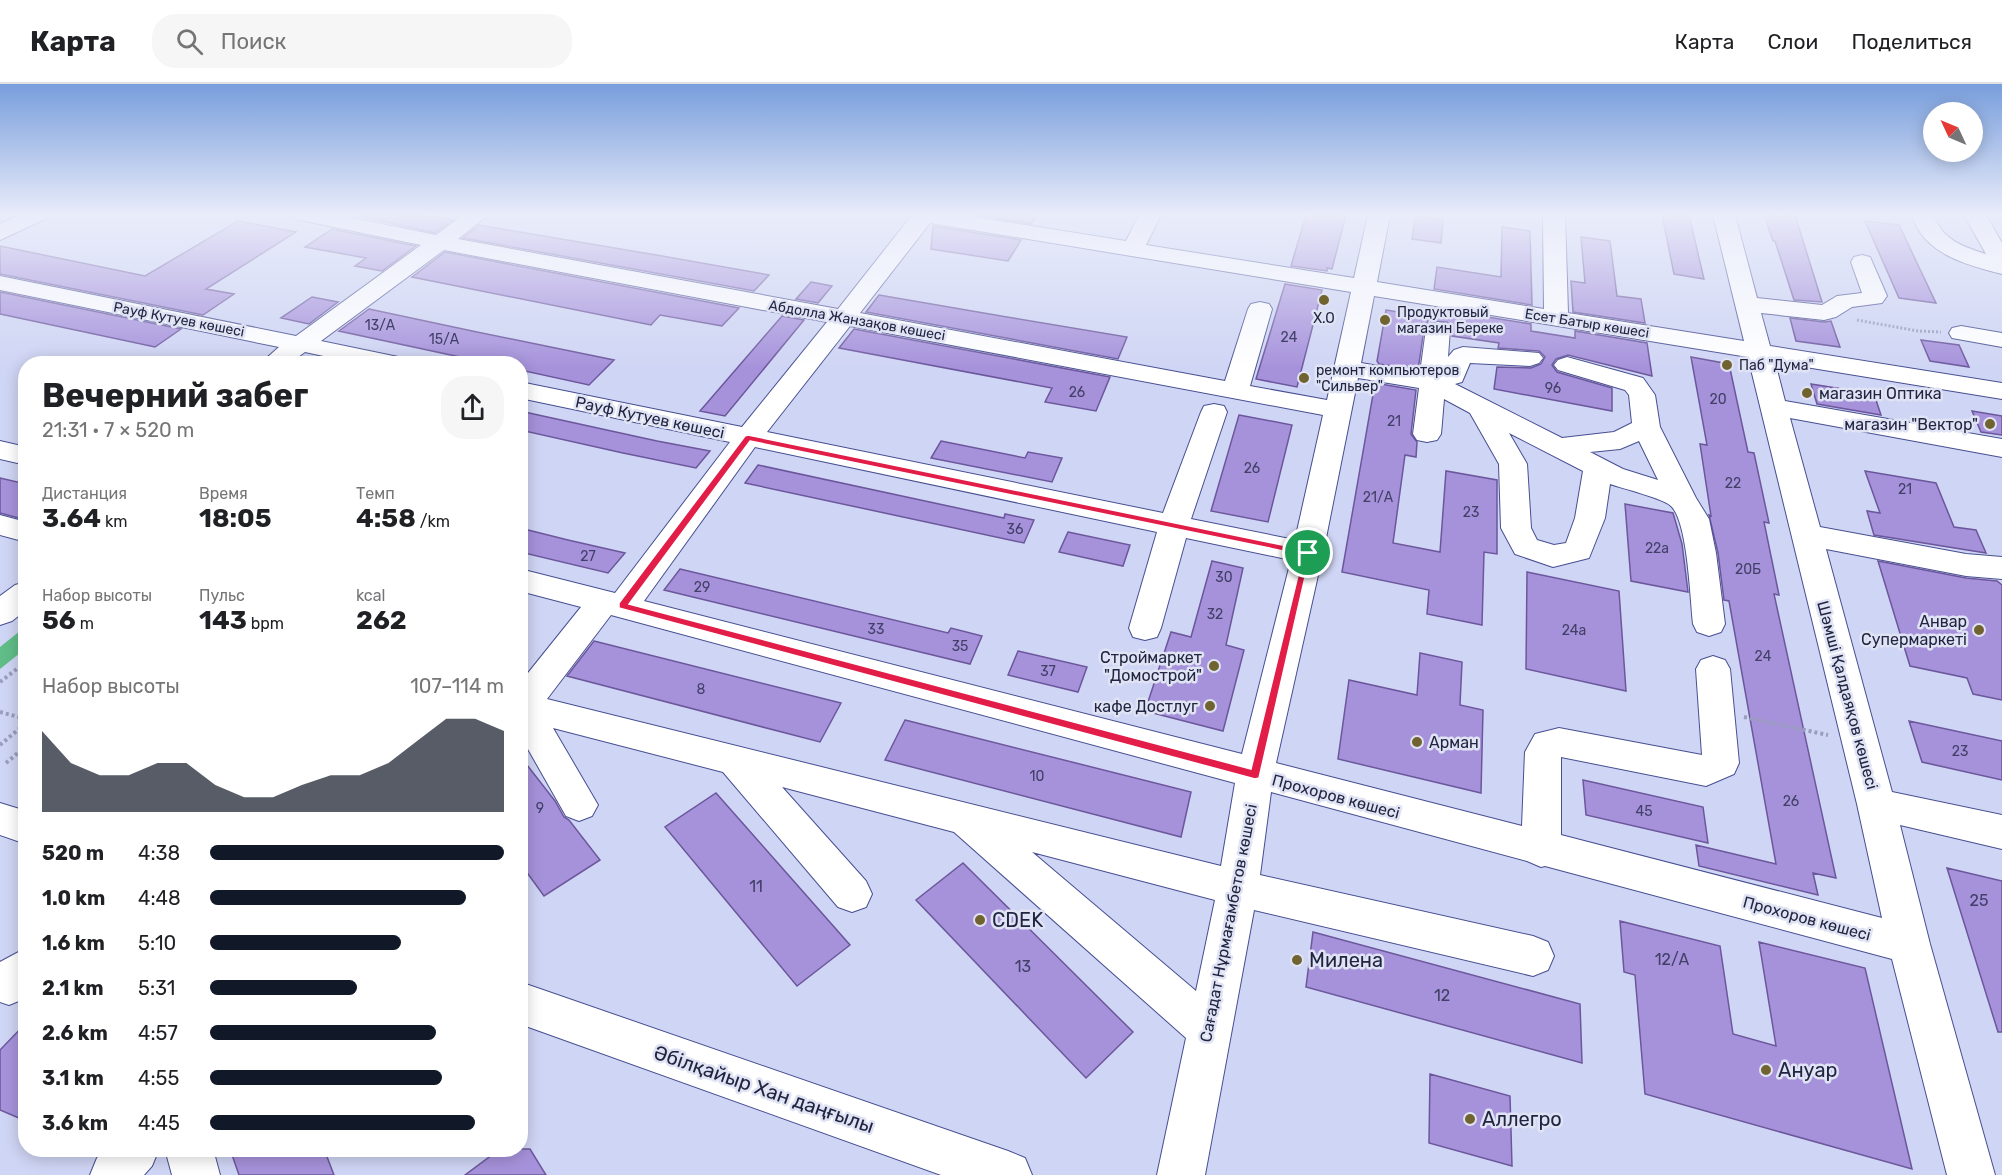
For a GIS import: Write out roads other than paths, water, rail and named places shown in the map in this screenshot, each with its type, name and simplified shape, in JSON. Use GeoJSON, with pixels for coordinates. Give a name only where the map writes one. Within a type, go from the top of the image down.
{"type":"FeatureCollection","features":[{"type":"Feature","properties":{"kind":"street"},"geometry":{"type":"LineString","coordinates":[[283,356],[406,266]]}},
{"type":"Feature","properties":{"kind":"street","name":"Абдолла Жанзақов көшесі"},"geometry":{"type":"LineString","coordinates":[[567,266],[1236,389],[1338,410]]}},
{"type":"Feature","properties":{"kind":"street"},"geometry":{"type":"LineString","coordinates":[[528,698],[614,603],[883,266]]}},
{"type":"Feature","properties":{"kind":"street","name":"Есет Батыр көшесі"},"geometry":{"type":"LineString","coordinates":[[1236,266],[2002,391]]}},
{"type":"Feature","properties":{"kind":"street","name":"Сағадат Нұрмағамбетов көшесі"},"geometry":{"type":"LineString","coordinates":[[1181,1175],[1208,1029],[1238,888],[1255,774],[1308,553],[1368,266]]}},
{"type":"Feature","properties":{"kind":"street"},"geometry":{"type":"LineString","coordinates":[[1555,266],[1556,318]]}},
{"type":"Feature","properties":{"kind":"street","name":"Шәмші Қалдаяқов көшесі"},"geometry":{"type":"LineString","coordinates":[[1737,266],[1876,804],[1909,944],[1971,1175]]}},
{"type":"Feature","properties":{"kind":"street"},"geometry":{"type":"LineString","coordinates":[[1746,304],[1824,313],[1830,312],[1849,300],[1869,300],[1875,296],[1863,266]]}},
{"type":"Feature","properties":{"kind":"street","name":"Рауф Кутуев көшесі"},"geometry":{"type":"LineString","coordinates":[[0,283],[361,356]]}},
{"type":"Feature","properties":{"kind":"street"},"geometry":{"type":"LineString","coordinates":[[1236,389],[1260,309]]}},
{"type":"Feature","properties":{"kind":"street"},"geometry":{"type":"LineString","coordinates":[[1427,434],[1438,329]]}},
{"type":"Feature","properties":{"kind":"street"},"geometry":{"type":"LineString","coordinates":[[1961,333],[2002,340]]}},
{"type":"Feature","properties":{"kind":"street"},"geometry":{"type":"LineString","coordinates":[[1432,383],[1453,376],[1455,365],[1462,356],[1530,358]]}},
{"type":"Feature","properties":{"kind":"street"},"geometry":{"type":"LineString","coordinates":[[1567,364],[1634,384],[1642,395],[1646,427],[1681,498],[1694,519],[1701,553],[1709,624]]}},
{"type":"Feature","properties":{"kind":"street"},"geometry":{"type":"LineString","coordinates":[[1347,368],[1432,383],[1613,475],[1681,498]]}},
{"type":"Feature","properties":{"kind":"street","name":"Рауф Кутуев көшесі"},"geometry":{"type":"LineString","coordinates":[[528,392],[1308,553]]}},
{"type":"Feature","properties":{"kind":"street"},"geometry":{"type":"LineString","coordinates":[[1773,407],[2002,448]]}},
{"type":"Feature","properties":{"kind":"street"},"geometry":{"type":"LineString","coordinates":[[1481,409],[1513,464],[1516,528],[1526,547],[1552,556],[1578,551],[1590,518],[1598,467]]}},
{"type":"Feature","properties":{"kind":"street"},"geometry":{"type":"LineString","coordinates":[[1145,628],[1174,525],[1214,412]]}},
{"type":"Feature","properties":{"kind":"street"},"geometry":{"type":"LineString","coordinates":[[1557,447],[1620,440],[1646,427]]}},
{"type":"Feature","properties":{"kind":"street"},"geometry":{"type":"LineString","coordinates":[[0,450],[18,454]]}},
{"type":"Feature","properties":{"kind":"street"},"geometry":{"type":"LineString","coordinates":[[0,525],[18,530]]}},
{"type":"Feature","properties":{"kind":"street"},"geometry":{"type":"LineString","coordinates":[[1806,535],[1966,565],[2002,568]]}},
{"type":"Feature","properties":{"kind":"street","name":"Прохоров көшесі"},"geometry":{"type":"LineString","coordinates":[[528,582],[1541,850],[1909,944]]}},
{"type":"Feature","properties":{"kind":"street"},"geometry":{"type":"LineString","coordinates":[[0,613],[18,599]]}},
{"type":"Feature","properties":{"kind":"street"},"geometry":{"type":"LineString","coordinates":[[1541,850],[1543,752],[1548,744],[1559,742],[1706,771],[1721,763],[1713,669]]}},
{"type":"Feature","properties":{"kind":"street"},"geometry":{"type":"LineString","coordinates":[[528,707],[1238,888],[1533,956]]}},
{"type":"Feature","properties":{"kind":"street"},"geometry":{"type":"LineString","coordinates":[[528,716],[579,805]]}},
{"type":"Feature","properties":{"kind":"street"},"geometry":{"type":"LineString","coordinates":[[735,760],[852,894]]}},
{"type":"Feature","properties":{"kind":"street"},"geometry":{"type":"LineString","coordinates":[[1876,804],[2002,832]]}},
{"type":"Feature","properties":{"kind":"street"},"geometry":{"type":"LineString","coordinates":[[966,819],[1208,1029]]}},
{"type":"Feature","properties":{"kind":"street","name":"Әбілқайыр Хан даңғылы"},"geometry":{"type":"LineString","coordinates":[[528,1006],[1008,1175]]}},
{"type":"Feature","properties":{"kind":"street"},"geometry":{"type":"LineString","coordinates":[[114,1175],[129,1157]]}},
{"type":"Feature","properties":{"kind":"street"},"geometry":{"type":"LineString","coordinates":[[191,1157],[196,1175]]}},
{"type":"Feature","properties":{"kind":"place","name":"X.O"},"geometry":{"type":"Point","coordinates":[1324,300]}},
{"type":"Feature","properties":{"kind":"place","name":"Продуктовый магазин Береке"},"geometry":{"type":"Point","coordinates":[1385,320]}},
{"type":"Feature","properties":{"kind":"place","name":"Паб \"Дума\""},"geometry":{"type":"Point","coordinates":[1727,365]}},
{"type":"Feature","properties":{"kind":"place","name":"ремонт компьютеров \"Сильвер\""},"geometry":{"type":"Point","coordinates":[1304,378]}},
{"type":"Feature","properties":{"kind":"place","name":"магазин Оптика"},"geometry":{"type":"Point","coordinates":[1807,393]}},
{"type":"Feature","properties":{"kind":"place","name":"магазин \"Вектор\""},"geometry":{"type":"Point","coordinates":[1990,424]}},
{"type":"Feature","properties":{"kind":"place","name":"Анвар Супермаркеті"},"geometry":{"type":"Point","coordinates":[1979,630]}},
{"type":"Feature","properties":{"kind":"place","name":"Строймаркет \"Домострой\""},"geometry":{"type":"Point","coordinates":[1214,666]}},
{"type":"Feature","properties":{"kind":"place","name":"кафе Достлуг"},"geometry":{"type":"Point","coordinates":[1210,706]}},
{"type":"Feature","properties":{"kind":"place","name":"Арман"},"geometry":{"type":"Point","coordinates":[1417,742]}},
{"type":"Feature","properties":{"kind":"place","name":"CDEK"},"geometry":{"type":"Point","coordinates":[980,920]}},
{"type":"Feature","properties":{"kind":"place","name":"Милена"},"geometry":{"type":"Point","coordinates":[1297,960]}},
{"type":"Feature","properties":{"kind":"place","name":"Ануар"},"geometry":{"type":"Point","coordinates":[1766,1070]}},
{"type":"Feature","properties":{"kind":"place","name":"Аллегро"},"geometry":{"type":"Point","coordinates":[1470,1119]}}]}
